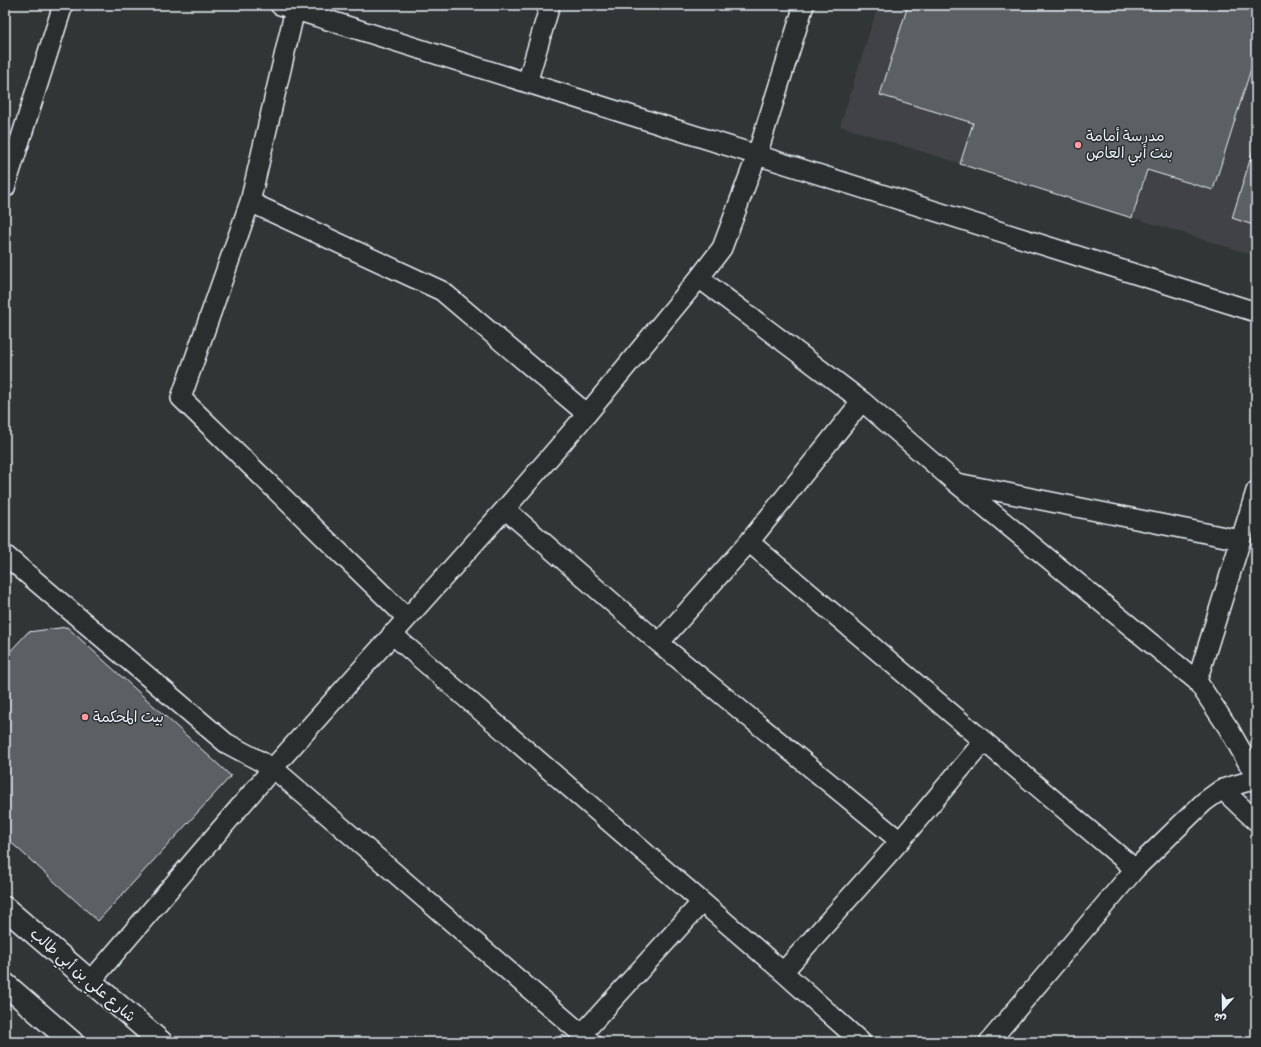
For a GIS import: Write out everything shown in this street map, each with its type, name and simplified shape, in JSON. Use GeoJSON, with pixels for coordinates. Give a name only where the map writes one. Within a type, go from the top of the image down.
{"type":"FeatureCollection","features":[{"type":"Feature","properties":{"kind":"main road","name":"شارع علي بن أبي طالب"},"geometry":{"type":"LineString","coordinates":[[5,908],[161,1042]]}},
{"type":"Feature","properties":{"kind":"main road"},"geometry":{"type":"LineString","coordinates":[[5,984],[72,1042]]}},
{"type":"Feature","properties":{"kind":"street"},"geometry":{"type":"LineString","coordinates":[[5,188],[63,5]]}},
{"type":"Feature","properties":{"kind":"street"},"geometry":{"type":"LineString","coordinates":[[527,82],[550,5]]}},
{"type":"Feature","properties":{"kind":"street"},"geometry":{"type":"LineString","coordinates":[[91,981],[273,768],[587,414],[722,248],[757,155],[804,5]]}},
{"type":"Feature","properties":{"kind":"street"},"geometry":{"type":"LineString","coordinates":[[406,617],[181,398],[250,202],[290,7],[1256,312]]}},
{"type":"Feature","properties":{"kind":"street"},"geometry":{"type":"LineString","coordinates":[[250,202],[442,291],[587,414]]}},
{"type":"Feature","properties":{"kind":"street"},"geometry":{"type":"LineString","coordinates":[[699,278],[862,401],[955,482],[1197,681],[1229,729],[1256,778],[1222,789],[1204,802],[1135,869],[990,1042]]}},
{"type":"Feature","properties":{"kind":"street"},"geometry":{"type":"LineString","coordinates":[[659,643],[749,542],[862,401]]}},
{"type":"Feature","properties":{"kind":"street"},"geometry":{"type":"LineString","coordinates":[[955,482],[1240,540]]}},
{"type":"Feature","properties":{"kind":"street"},"geometry":{"type":"LineString","coordinates":[[1197,681],[1256,491]]}},
{"type":"Feature","properties":{"kind":"street"},"geometry":{"type":"LineString","coordinates":[[504,509],[659,643],[900,841]]}},
{"type":"Feature","properties":{"kind":"street"},"geometry":{"type":"LineString","coordinates":[[749,542],[1135,869]]}},
{"type":"Feature","properties":{"kind":"street"},"geometry":{"type":"LineString","coordinates":[[5,555],[226,743],[273,768],[587,1038],[702,902]]}},
{"type":"Feature","properties":{"kind":"street"},"geometry":{"type":"LineString","coordinates":[[392,634],[783,972],[861,1042]]}},
{"type":"Feature","properties":{"kind":"street"},"geometry":{"type":"LineString","coordinates":[[783,972],[900,841],[984,741]]}},
{"type":"Feature","properties":{"kind":"street"},"geometry":{"type":"LineString","coordinates":[[1222,789],[1256,821]]}},
{"type":"Feature","properties":{"kind":"shaded area","name":"مدرسة أمامة بنت أبي العاص"},"geometry":{"type":"Polygon","coordinates":[[[878,5],[1256,5],[1256,256],[840,126],[878,5]]]}},
{"type":"Feature","properties":{"kind":"building","name":"مدرسة أمامة بنت أبي العاص"},"geometry":{"type":"Polygon","coordinates":[[[908,5],[1256,5],[1256,53],[1213,190],[1147,170],[1132,218],[960,164],[973,123],[880,95],[908,5]]]}},
{"type":"Feature","properties":{"kind":"building"},"geometry":{"type":"Polygon","coordinates":[[[1256,141],[1256,161],[1250,160],[1256,141]]]}},
{"type":"Feature","properties":{"kind":"building"},"geometry":{"type":"Polygon","coordinates":[[[1250,160],[1256,161],[1256,226],[1232,218],[1250,160]]]}},
{"type":"Feature","properties":{"kind":"building","name":"بيت المحكمة"},"geometry":{"type":"Polygon","coordinates":[[[67,627],[231,776],[98,921],[5,837],[5,657],[28,632],[67,627]]]}},
{"type":"Feature","properties":{"kind":"building"},"geometry":{"type":"Polygon","coordinates":[[[562,1034],[571,1042],[554,1042],[562,1034]]]}},
{"type":"Feature","properties":{"kind":"place","name":"مدرسة أمامة بنت أبي العاص"},"geometry":{"type":"Point","coordinates":[1078,145]}},
{"type":"Feature","properties":{"kind":"place","name":"بيت المحكمة"},"geometry":{"type":"Point","coordinates":[85,717]}}]}
